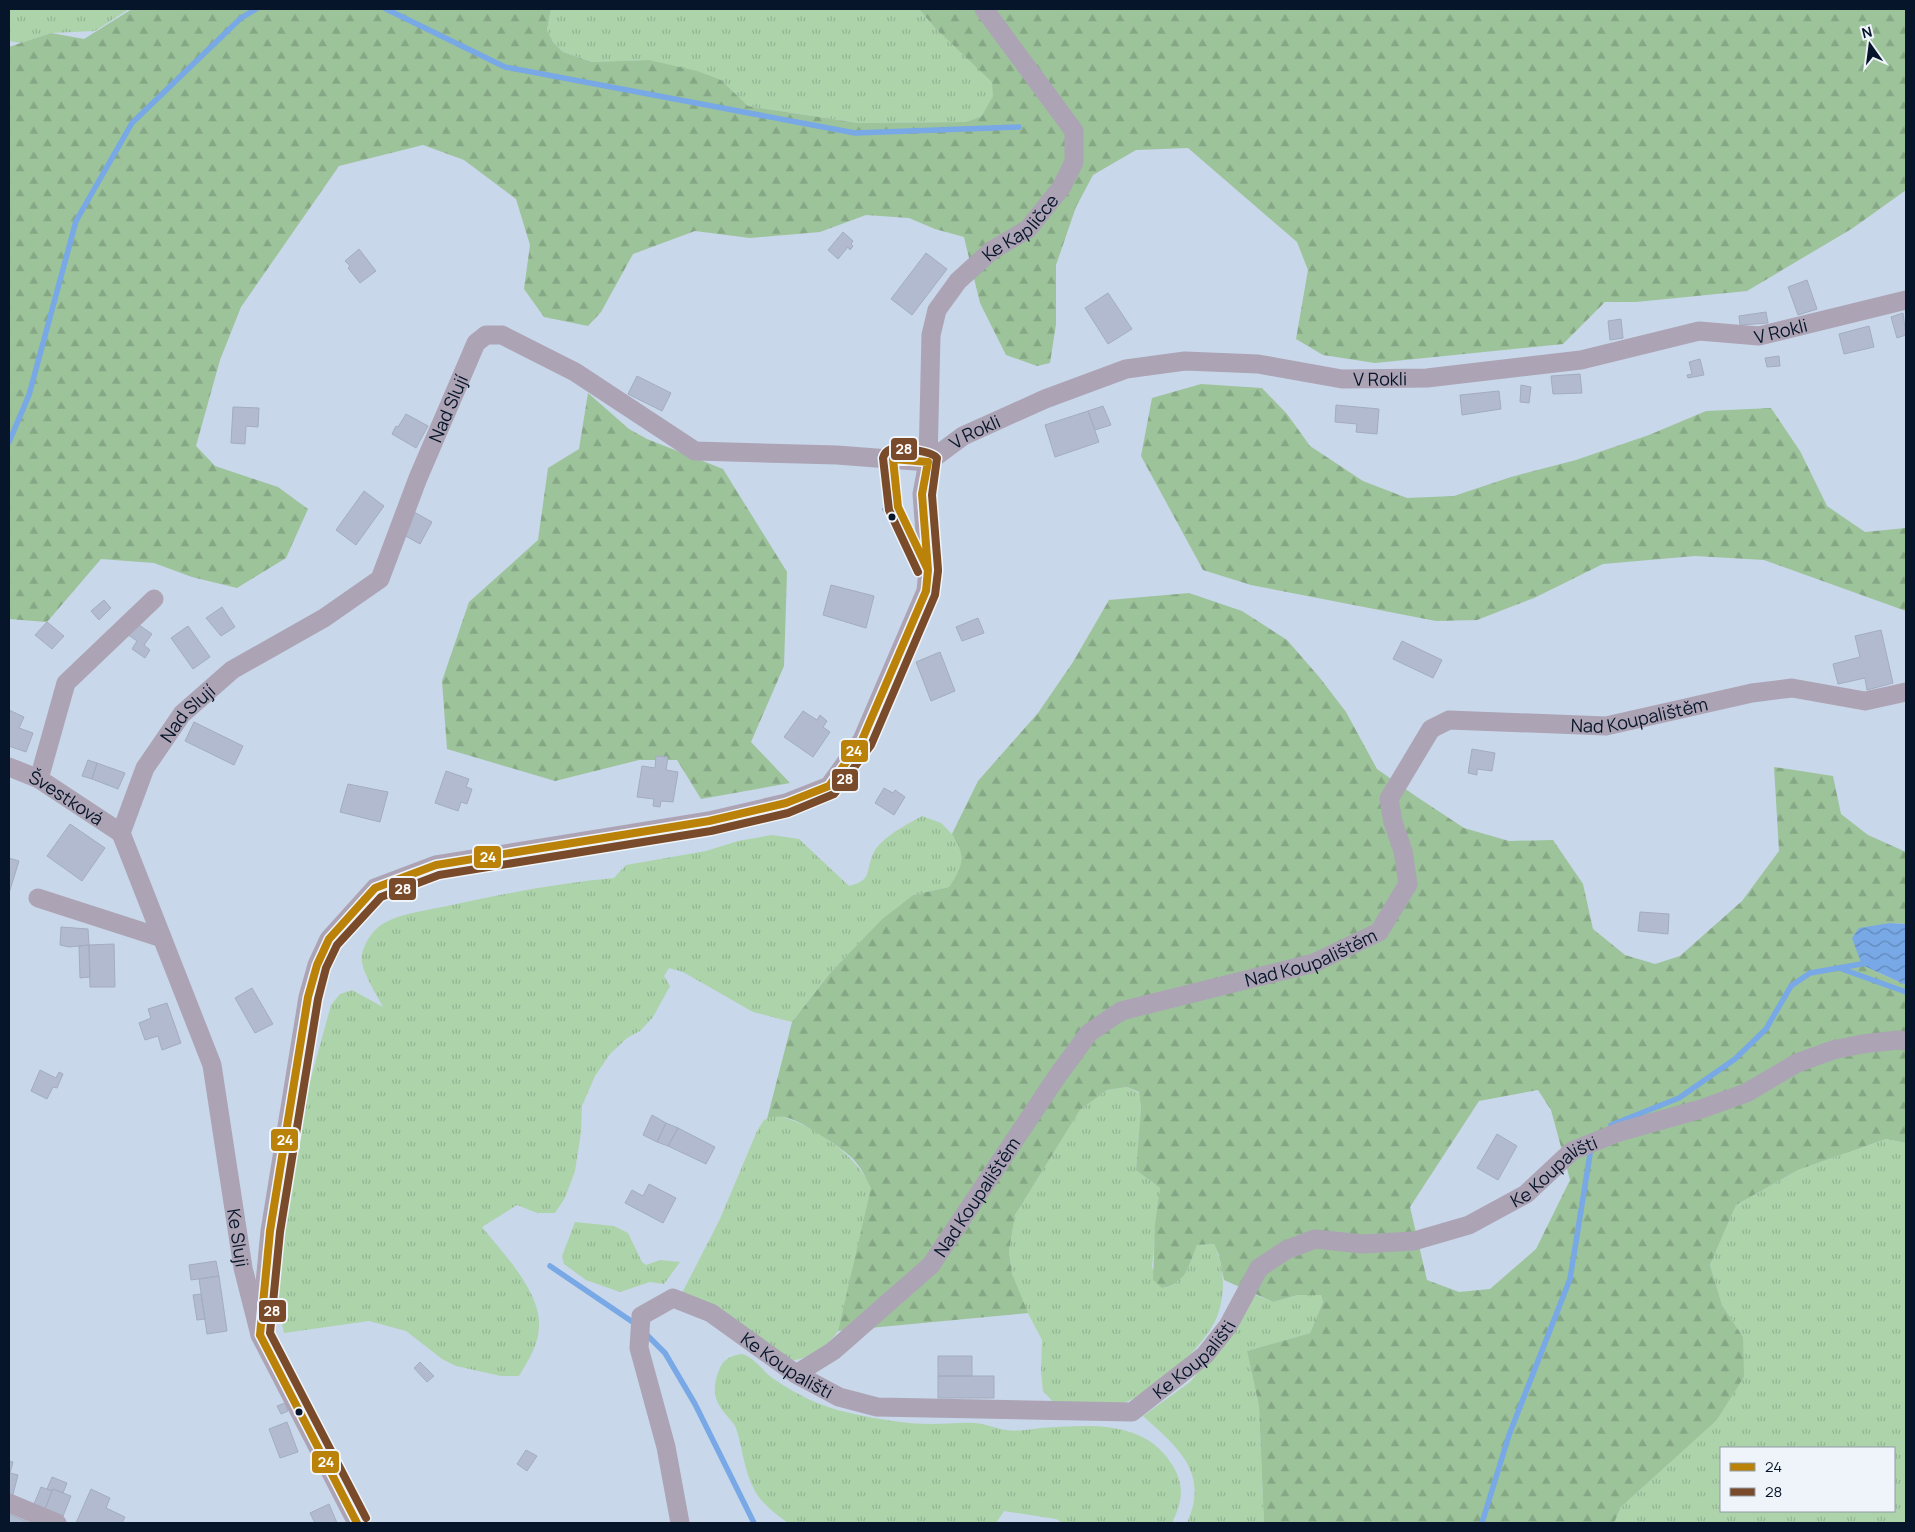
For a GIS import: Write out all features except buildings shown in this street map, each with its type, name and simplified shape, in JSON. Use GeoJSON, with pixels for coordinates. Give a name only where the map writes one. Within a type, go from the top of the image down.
{"type":"FeatureCollection","features":[{"type":"Feature","properties":{"kind":"street","name":"Ke Kapličce"},"geometry":{"type":"LineString","coordinates":[[928,462],[931,335],[937,310],[958,281],[991,251],[1028,229],[1061,188],[1074,162],[1074,131],[984,9]]}},
{"type":"Feature","properties":{"kind":"street","name":"V Rokli"},"geometry":{"type":"LineString","coordinates":[[928,462],[962,436],[1046,399],[1126,369],[1185,361],[1258,364],[1342,379],[1427,378],[1581,360],[1699,332],[1759,336],[1906,300]]}},
{"type":"Feature","properties":{"kind":"street","name":"Nad Slují"},"geometry":{"type":"LineString","coordinates":[[120,833],[145,768],[182,714],[232,670],[324,618],[380,579],[418,478],[472,351],[476,343],[486,335],[502,335],[575,372],[695,451],[836,455],[928,462]]}},
{"type":"Feature","properties":{"kind":"street"},"geometry":{"type":"LineString","coordinates":[[260,1335],[270,1231],[308,996],[317,964],[329,939],[375,888],[436,865],[709,821],[786,803],[829,786],[862,740],[926,591],[928,570],[922,494],[928,462]]}},
{"type":"Feature","properties":{"kind":"street"},"geometry":{"type":"LineString","coordinates":[[39,779],[66,683],[154,599]]}},
{"type":"Feature","properties":{"kind":"street","name":"Nad Koupalištěm"},"geometry":{"type":"LineString","coordinates":[[796,1374],[833,1351],[931,1265],[1058,1075],[1089,1033],[1121,1011],[1314,963],[1379,932],[1408,884],[1403,852],[1393,822],[1389,799],[1431,729],[1449,720],[1606,726],[1752,693],[1792,688],[1866,700],[1906,692]]}},
{"type":"Feature","properties":{"kind":"street","name":"Švestková"},"geometry":{"type":"LineString","coordinates":[[9,767],[39,779],[120,833]]}},
{"type":"Feature","properties":{"kind":"street","name":"Ke Sluji"},"geometry":{"type":"LineString","coordinates":[[120,833],[212,1064],[243,1268],[260,1335],[357,1523]]}},
{"type":"Feature","properties":{"kind":"street"},"geometry":{"type":"LineString","coordinates":[[38,898],[162,938]]}},
{"type":"Feature","properties":{"kind":"street","name":"Ke Koupališti"},"geometry":{"type":"LineString","coordinates":[[680,1523],[666,1447],[639,1348],[642,1316],[673,1298],[711,1313],[796,1374],[839,1397],[877,1407],[1132,1412],[1205,1355],[1228,1326],[1259,1268],[1286,1250],[1315,1239],[1362,1244],[1414,1240],[1469,1225],[1526,1194],[1572,1151],[1579,1148],[1746,1093],[1798,1063],[1833,1050],[1862,1044],[1898,1040],[1906,1041]]}},
{"type":"Feature","properties":{"kind":"street"},"geometry":{"type":"LineString","coordinates":[[9,1503],[57,1523]]}},
{"type":"Feature","properties":{"kind":"green space"},"geometry":{"type":"Polygon","coordinates":[[[9,9],[129,9],[95,31],[51,33],[22,43],[9,41],[9,9]]]}},
{"type":"Feature","properties":{"kind":"green space"},"geometry":{"type":"Polygon","coordinates":[[[132,9],[551,9],[547,30],[553,42],[563,52],[592,62],[649,60],[697,71],[721,80],[748,106],[858,123],[965,122],[981,117],[993,96],[992,82],[935,28],[919,9],[1906,9],[1906,190],[1853,228],[1747,291],[1636,302],[1605,302],[1563,344],[1375,363],[1323,355],[1296,339],[1308,270],[1297,242],[1188,148],[1136,150],[1093,175],[1076,207],[1056,265],[1056,324],[1050,363],[1037,366],[1006,355],[980,303],[964,237],[935,229],[909,218],[866,215],[820,232],[750,238],[695,231],[633,254],[601,312],[588,326],[544,317],[524,289],[530,245],[516,199],[464,160],[423,145],[339,166],[241,307],[220,360],[196,446],[215,466],[278,487],[308,509],[286,558],[237,588],[192,577],[154,563],[101,559],[47,622],[9,619],[9,47],[51,33],[84,39],[132,9]]]}},
{"type":"Feature","properties":{"kind":"green space"},"geometry":{"type":"Polygon","coordinates":[[[551,9],[919,9],[935,28],[993,82],[993,96],[981,117],[965,122],[858,123],[748,106],[721,80],[649,60],[592,62],[563,52],[553,42],[547,30],[551,9]]]}},
{"type":"Feature","properties":{"kind":"green space"},"geometry":{"type":"Polygon","coordinates":[[[1201,384],[1262,388],[1287,414],[1310,446],[1363,481],[1407,498],[1454,496],[1511,477],[1576,460],[1649,435],[1706,411],[1771,408],[1800,451],[1827,506],[1865,532],[1906,528],[1906,611],[1764,560],[1695,556],[1603,564],[1534,598],[1477,620],[1436,621],[1251,585],[1203,570],[1141,456],[1152,398],[1201,384]]]}},
{"type":"Feature","properties":{"kind":"green space"},"geometry":{"type":"Polygon","coordinates":[[[588,393],[629,429],[647,439],[723,469],[787,572],[784,666],[751,742],[790,783],[701,799],[677,760],[639,760],[555,781],[447,749],[442,681],[469,602],[538,540],[548,468],[579,449],[588,393]]]}},
{"type":"Feature","properties":{"kind":"green space"},"geometry":{"type":"Polygon","coordinates":[[[1189,593],[1242,611],[1287,640],[1346,712],[1377,769],[1464,828],[1509,841],[1553,840],[1583,884],[1593,929],[1625,955],[1655,964],[1680,956],[1742,901],[1779,851],[1774,767],[1833,776],[1841,814],[1868,835],[1906,852],[1906,924],[1890,923],[1862,965],[1906,985],[1906,1143],[1886,1139],[1798,1170],[1736,1205],[1710,1265],[1722,1305],[1743,1337],[1744,1377],[1716,1421],[1621,1507],[1614,1523],[1264,1523],[1259,1406],[1247,1351],[1310,1333],[1323,1302],[1321,1295],[1298,1295],[1273,1302],[1224,1280],[1219,1255],[1214,1244],[1197,1245],[1186,1273],[1177,1282],[1162,1288],[1153,1280],[1155,1225],[1160,1188],[1136,1170],[1141,1108],[1139,1092],[1127,1087],[1107,1090],[1080,1110],[1015,1215],[1009,1251],[1012,1274],[1028,1313],[838,1331],[871,1188],[861,1169],[842,1149],[791,1119],[777,1117],[767,1119],[792,1022],[831,972],[882,919],[913,895],[949,887],[958,873],[961,860],[960,848],[952,834],[978,781],[1038,713],[1073,662],[1109,600],[1189,593]],[[1538,1090],[1479,1101],[1410,1207],[1427,1280],[1459,1292],[1490,1289],[1536,1249],[1570,1180],[1551,1110],[1538,1090]]]}},
{"type":"Feature","properties":{"kind":"green space"},"geometry":{"type":"Polygon","coordinates":[[[922,816],[941,823],[952,834],[962,850],[961,870],[949,887],[913,895],[882,919],[831,972],[792,1022],[753,1012],[683,972],[669,968],[664,976],[670,986],[653,1017],[640,1031],[627,1038],[610,1054],[595,1076],[582,1106],[581,1132],[575,1171],[565,1198],[555,1213],[537,1213],[517,1205],[482,1227],[519,1273],[534,1300],[538,1313],[539,1333],[532,1352],[519,1376],[501,1376],[456,1366],[442,1359],[406,1331],[369,1321],[284,1333],[278,1306],[278,1260],[308,1089],[331,1005],[340,994],[352,990],[383,1007],[366,974],[362,960],[365,945],[377,928],[386,922],[410,914],[493,896],[614,878],[626,865],[706,851],[738,841],[772,835],[799,839],[849,886],[857,884],[865,878],[873,854],[882,842],[894,832],[922,816]]]}},
{"type":"Feature","properties":{"kind":"green space"},"geometry":{"type":"Polygon","coordinates":[[[1127,1087],[1139,1093],[1141,1108],[1136,1170],[1160,1188],[1152,1267],[1162,1288],[1170,1286],[1186,1273],[1197,1245],[1214,1244],[1222,1269],[1221,1305],[1212,1327],[1189,1356],[1158,1383],[1141,1394],[1112,1407],[1055,1404],[1043,1391],[1041,1372],[1042,1340],[1021,1300],[1012,1274],[1009,1251],[1015,1215],[1080,1110],[1107,1090],[1127,1087]]]}},
{"type":"Feature","properties":{"kind":"green space"},"geometry":{"type":"Polygon","coordinates":[[[776,1115],[804,1125],[832,1142],[865,1175],[872,1188],[838,1331],[828,1343],[810,1356],[787,1361],[682,1293],[720,1219],[757,1131],[764,1120],[776,1115]]]}},
{"type":"Feature","properties":{"kind":"green space"},"geometry":{"type":"Polygon","coordinates":[[[1886,1139],[1906,1143],[1906,1523],[1614,1523],[1621,1507],[1716,1421],[1743,1337],[1722,1305],[1710,1265],[1736,1205],[1798,1170],[1886,1139]]]}},
{"type":"Feature","properties":{"kind":"green space"},"geometry":{"type":"Polygon","coordinates":[[[575,1222],[614,1226],[628,1233],[642,1262],[646,1265],[660,1260],[680,1262],[664,1284],[650,1282],[620,1292],[586,1280],[564,1264],[562,1256],[575,1222]]]}},
{"type":"Feature","properties":{"kind":"green space"},"geometry":{"type":"Polygon","coordinates":[[[1250,1293],[1273,1302],[1298,1295],[1321,1295],[1323,1302],[1310,1333],[1247,1351],[1259,1406],[1264,1523],[1187,1523],[1193,1505],[1195,1489],[1192,1475],[1178,1450],[1143,1416],[1190,1382],[1228,1336],[1250,1293]]]}},
{"type":"Feature","properties":{"kind":"green space"},"geometry":{"type":"Polygon","coordinates":[[[742,1354],[754,1361],[771,1377],[809,1399],[839,1410],[870,1417],[922,1424],[978,1423],[1011,1431],[1095,1426],[1130,1432],[1145,1439],[1159,1449],[1176,1471],[1181,1493],[1176,1515],[1172,1523],[1063,1523],[1056,1519],[1004,1511],[996,1523],[788,1523],[765,1504],[755,1491],[746,1468],[736,1428],[716,1399],[715,1383],[721,1366],[728,1359],[742,1354]]]}},
{"type":"Feature","properties":{"kind":"water"},"geometry":{"type":"Polygon","coordinates":[[[1890,923],[1906,924],[1906,985],[1862,965],[1852,938],[1859,928],[1890,923]]]}},
{"type":"Feature","properties":{"kind":"waterway"},"geometry":{"type":"LineString","coordinates":[[9,442],[29,395],[76,221],[132,123],[241,18],[256,9]]}},
{"type":"Feature","properties":{"kind":"waterway"},"geometry":{"type":"LineString","coordinates":[[386,9],[505,67],[855,133],[1019,127]]}},
{"type":"Feature","properties":{"kind":"waterway"},"geometry":{"type":"LineString","coordinates":[[1611,1125],[1679,1098],[1735,1059],[1766,1029],[1791,986],[1810,973],[1867,963]]}},
{"type":"Feature","properties":{"kind":"waterway"},"geometry":{"type":"LineString","coordinates":[[1842,969],[1906,992]]}},
{"type":"Feature","properties":{"kind":"waterway"},"geometry":{"type":"LineString","coordinates":[[1482,1523],[1509,1435],[1570,1279],[1591,1148]]}},
{"type":"Feature","properties":{"kind":"waterway"},"geometry":{"type":"LineString","coordinates":[[550,1266],[637,1325]]}},
{"type":"Feature","properties":{"kind":"waterway"},"geometry":{"type":"LineString","coordinates":[[644,1332],[665,1353],[695,1404],[754,1523]]}},
{"type":"Feature","properties":{"kind":"transit line","name":"28"},"geometry":{"type":"LineString","coordinates":[[918,572],[889,510],[883,458],[891,449],[916,450],[929,453],[937,458],[932,495],[938,569]]}},
{"type":"Feature","properties":{"kind":"transit line","name":"24"},"geometry":{"type":"LineString","coordinates":[[893,459],[928,462],[922,494],[928,570],[898,507],[893,459]]}},
{"type":"Feature","properties":{"kind":"transit line","name":"24"},"geometry":{"type":"LineString","coordinates":[[260,1335],[270,1231],[308,997],[317,965],[329,939],[375,888],[436,865],[709,821],[786,803],[829,786],[862,740],[926,591],[928,570]]}},
{"type":"Feature","properties":{"kind":"transit line","name":"28"},"geometry":{"type":"LineString","coordinates":[[366,1518],[270,1333],[280,1232],[318,999],[326,968],[337,945],[381,897],[439,875],[711,831],[788,813],[834,794],[871,745],[935,595],[938,571]]}},
{"type":"Feature","properties":{"kind":"transit line","name":"24"},"geometry":{"type":"LineString","coordinates":[[260,1335],[357,1523]]}}]}
